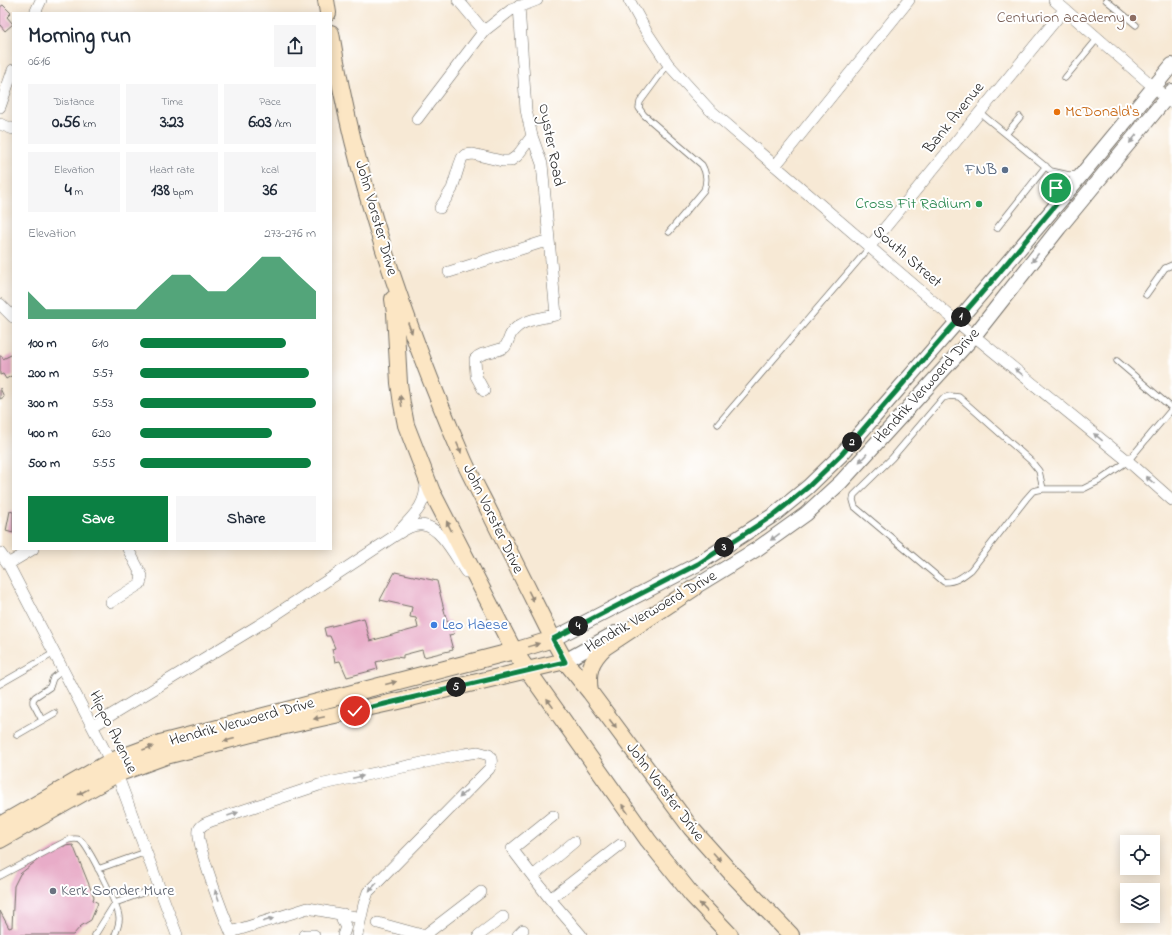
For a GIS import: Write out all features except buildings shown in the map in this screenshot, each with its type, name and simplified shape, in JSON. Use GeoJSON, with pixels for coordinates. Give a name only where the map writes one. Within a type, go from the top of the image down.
{"type":"FeatureCollection","features":[{"type":"Feature","properties":{"kind":"main road"},"geometry":{"type":"LineString","coordinates":[[321,0],[323,12]]}},
{"type":"Feature","properties":{"kind":"main road"},"geometry":{"type":"LineString","coordinates":[[326,0],[328,12]]}},
{"type":"Feature","properties":{"kind":"main road","name":"John Vorster Drive"},"geometry":{"type":"LineString","coordinates":[[332,38],[356,151],[370,203],[402,307],[429,378],[465,463],[553,639],[565,662],[590,692],[691,828],[733,875],[791,935]]}},
{"type":"Feature","properties":{"kind":"main road","name":"John Vorster Drive"},"geometry":{"type":"LineString","coordinates":[[332,66],[351,152],[393,299],[402,404],[406,425],[426,481],[514,651],[527,671],[648,840],[692,895],[730,935]]}},
{"type":"Feature","properties":{"kind":"main road"},"geometry":{"type":"LineString","coordinates":[[590,692],[588,676],[593,660],[597,654],[605,647],[694,588]]}},
{"type":"Feature","properties":{"kind":"main road","name":"Hendrik Verwoerd Drive"},"geometry":{"type":"LineString","coordinates":[[0,825],[168,741],[514,651],[553,639]]}},
{"type":"Feature","properties":{"kind":"main road","name":"Hendrik Verwoerd Drive"},"geometry":{"type":"LineString","coordinates":[[0,840],[114,767],[166,756],[267,730],[565,662]]}},
{"type":"Feature","properties":{"kind":"street"},"geometry":{"type":"LineString","coordinates":[[35,12],[41,0]]}},
{"type":"Feature","properties":{"kind":"street"},"geometry":{"type":"LineString","coordinates":[[458,0],[484,31]]}},
{"type":"Feature","properties":{"kind":"street"},"geometry":{"type":"LineString","coordinates":[[417,119],[484,31],[504,15],[519,6],[537,0]]}},
{"type":"Feature","properties":{"kind":"street","name":"South Street"},"geometry":{"type":"LineString","coordinates":[[629,0],[646,31],[668,64],[709,109],[957,322],[1128,461],[1172,500]]}},
{"type":"Feature","properties":{"kind":"street"},"geometry":{"type":"LineString","coordinates":[[775,166],[909,0]]}},
{"type":"Feature","properties":{"kind":"street"},"geometry":{"type":"LineString","coordinates":[[1059,4],[1153,87],[1170,98]]}},
{"type":"Feature","properties":{"kind":"street","name":"Bank Avenue"},"geometry":{"type":"LineString","coordinates":[[870,246],[979,112],[1059,4]]}},
{"type":"Feature","properties":{"kind":"street","name":"Oyster Road"},"geometry":{"type":"LineString","coordinates":[[484,391],[479,383],[475,370],[475,359],[478,355],[493,352],[505,347],[513,330],[520,325],[539,318],[556,315],[542,164],[532,136],[526,110],[519,6]]}},
{"type":"Feature","properties":{"kind":"street","name":"Hendrik Verwoerd Drive"},"geometry":{"type":"LineString","coordinates":[[553,639],[698,564],[775,514],[808,487],[841,455],[957,322],[1172,65]]}},
{"type":"Feature","properties":{"kind":"street"},"geometry":{"type":"LineString","coordinates":[[0,107],[12,73]]}},
{"type":"Feature","properties":{"kind":"street","name":"Hendrik Verwoerd Drive"},"geometry":{"type":"LineString","coordinates":[[565,662],[694,588],[757,549],[806,514],[824,498],[974,336],[1059,228],[1170,98]]}},
{"type":"Feature","properties":{"kind":"street"},"geometry":{"type":"LineString","coordinates":[[0,124],[12,129]]}},
{"type":"Feature","properties":{"kind":"street"},"geometry":{"type":"LineString","coordinates":[[440,208],[452,188],[460,162],[465,155],[473,154],[494,160],[506,162],[510,161],[517,156],[532,136]]}},
{"type":"Feature","properties":{"kind":"street"},"geometry":{"type":"LineString","coordinates":[[449,272],[549,240]]}},
{"type":"Feature","properties":{"kind":"street"},"geometry":{"type":"LineString","coordinates":[[0,304],[12,316]]}},
{"type":"Feature","properties":{"kind":"street"},"geometry":{"type":"LineString","coordinates":[[396,535],[422,504],[426,491],[426,481]]}},
{"type":"Feature","properties":{"kind":"street"},"geometry":{"type":"LineString","coordinates":[[93,726],[268,619],[408,528],[421,525],[435,530],[493,610]]}},
{"type":"Feature","properties":{"kind":"street"},"geometry":{"type":"LineString","coordinates":[[8,564],[31,550]]}},
{"type":"Feature","properties":{"kind":"street"},"geometry":{"type":"LineString","coordinates":[[111,602],[140,584],[142,580],[142,576],[129,550]]}},
{"type":"Feature","properties":{"kind":"street","name":"Hippo Avenue"},"geometry":{"type":"LineString","coordinates":[[0,553],[8,564],[114,767],[177,935]]}},
{"type":"Feature","properties":{"kind":"street"},"geometry":{"type":"LineString","coordinates":[[357,935],[368,892],[489,769],[491,758],[489,755],[478,752],[464,754],[319,785],[214,820],[202,826],[199,830],[198,834],[201,852],[231,933],[303,908],[316,908],[361,918]]}},
{"type":"Feature","properties":{"kind":"street"},"geometry":{"type":"LineString","coordinates":[[553,816],[512,849],[581,935]]}},
{"type":"Feature","properties":{"kind":"street"},"geometry":{"type":"LineString","coordinates":[[533,876],[574,842]]}},
{"type":"Feature","properties":{"kind":"street"},"geometry":{"type":"LineString","coordinates":[[550,898],[620,845]]}},
{"type":"Feature","properties":{"kind":"street"},"geometry":{"type":"LineString","coordinates":[[425,935],[481,892]]}},
{"type":"Feature","properties":{"kind":"street"},"geometry":{"type":"LineString","coordinates":[[343,914],[342,921],[346,924],[343,935]]}},
{"type":"Feature","properties":{"kind":"street"},"geometry":{"type":"LineString","coordinates":[[478,935],[503,917]]}},
{"type":"Feature","properties":{"kind":"street"},"geometry":{"type":"LineString","coordinates":[[378,923],[422,935]]}},
{"type":"Feature","properties":{"kind":"street"},"geometry":{"type":"LineString","coordinates":[[305,935],[314,935]]}},
{"type":"Feature","properties":{"kind":"lane"},"geometry":{"type":"LineString","coordinates":[[1106,0],[1136,25]]}},
{"type":"Feature","properties":{"kind":"lane"},"geometry":{"type":"LineString","coordinates":[[1064,78],[1098,38]]}},
{"type":"Feature","properties":{"kind":"lane"},"geometry":{"type":"LineString","coordinates":[[668,64],[640,102],[639,108],[644,115],[702,165],[706,172],[704,190],[668,232]]}},
{"type":"Feature","properties":{"kind":"lane"},"geometry":{"type":"LineString","coordinates":[[979,112],[1051,170],[1069,175],[1082,174]]}},
{"type":"Feature","properties":{"kind":"lane"},"geometry":{"type":"LineString","coordinates":[[1006,134],[1020,117]]}},
{"type":"Feature","properties":{"kind":"lane"},"geometry":{"type":"LineString","coordinates":[[997,228],[1046,166]]}},
{"type":"Feature","properties":{"kind":"lane"},"geometry":{"type":"LineString","coordinates":[[1051,170],[1055,181],[1058,202]]}},
{"type":"Feature","properties":{"kind":"lane"},"geometry":{"type":"LineString","coordinates":[[718,424],[870,246]]}},
{"type":"Feature","properties":{"kind":"lane"},"geometry":{"type":"LineString","coordinates":[[1146,295],[1165,268],[1172,265]]}},
{"type":"Feature","properties":{"kind":"lane"},"geometry":{"type":"LineString","coordinates":[[1043,489],[1039,471],[1031,461],[959,397],[950,396],[943,398],[933,407],[892,458],[854,495],[853,500],[855,507],[869,520],[944,582],[952,582],[961,578],[971,570],[1033,491],[1043,489],[1083,489],[1099,481],[1128,461],[1172,408],[1117,361]]}},
{"type":"Feature","properties":{"kind":"lane"},"geometry":{"type":"LineString","coordinates":[[0,684],[54,653]]}},
{"type":"Feature","properties":{"kind":"lane"},"geometry":{"type":"LineString","coordinates":[[42,720],[33,700],[50,687],[53,678],[63,670]]}},
{"type":"Feature","properties":{"kind":"lane"},"geometry":{"type":"LineString","coordinates":[[17,735],[55,713]]}},
{"type":"Feature","properties":{"kind":"lane"},"geometry":{"type":"LineString","coordinates":[[0,876],[72,839],[77,839],[83,843],[115,903],[120,918],[115,935]]}},
{"type":"Feature","properties":{"kind":"lane"},"geometry":{"type":"LineString","coordinates":[[98,870],[146,852]]}},
{"type":"Feature","properties":{"kind":"lane"},"geometry":{"type":"LineString","coordinates":[[95,935],[115,903],[159,887]]}},
{"type":"Feature","properties":{"kind":"place","name":"Centurion academy"},"geometry":{"type":"Point","coordinates":[1133,18]}},
{"type":"Feature","properties":{"kind":"place","name":"McDonald's"},"geometry":{"type":"Point","coordinates":[1057,112]}},
{"type":"Feature","properties":{"kind":"place","name":"FNB"},"geometry":{"type":"Point","coordinates":[1005,170]}},
{"type":"Feature","properties":{"kind":"place","name":"Cross Fit Radium"},"geometry":{"type":"Point","coordinates":[979,204]}},
{"type":"Feature","properties":{"kind":"place","name":"Leo Haese"},"geometry":{"type":"Point","coordinates":[434,625]}},
{"type":"Feature","properties":{"kind":"place","name":"Kerk Sonder Mure"},"geometry":{"type":"Point","coordinates":[53,891]}},
{"type":"Feature","properties":{"kind":"route"},"geometry":{"type":"LineString","coordinates":[[355,711],[565,662],[553,639],[698,564],[775,514],[808,487],[841,455],[997,275],[1058,202],[1056,188]]}}]}
